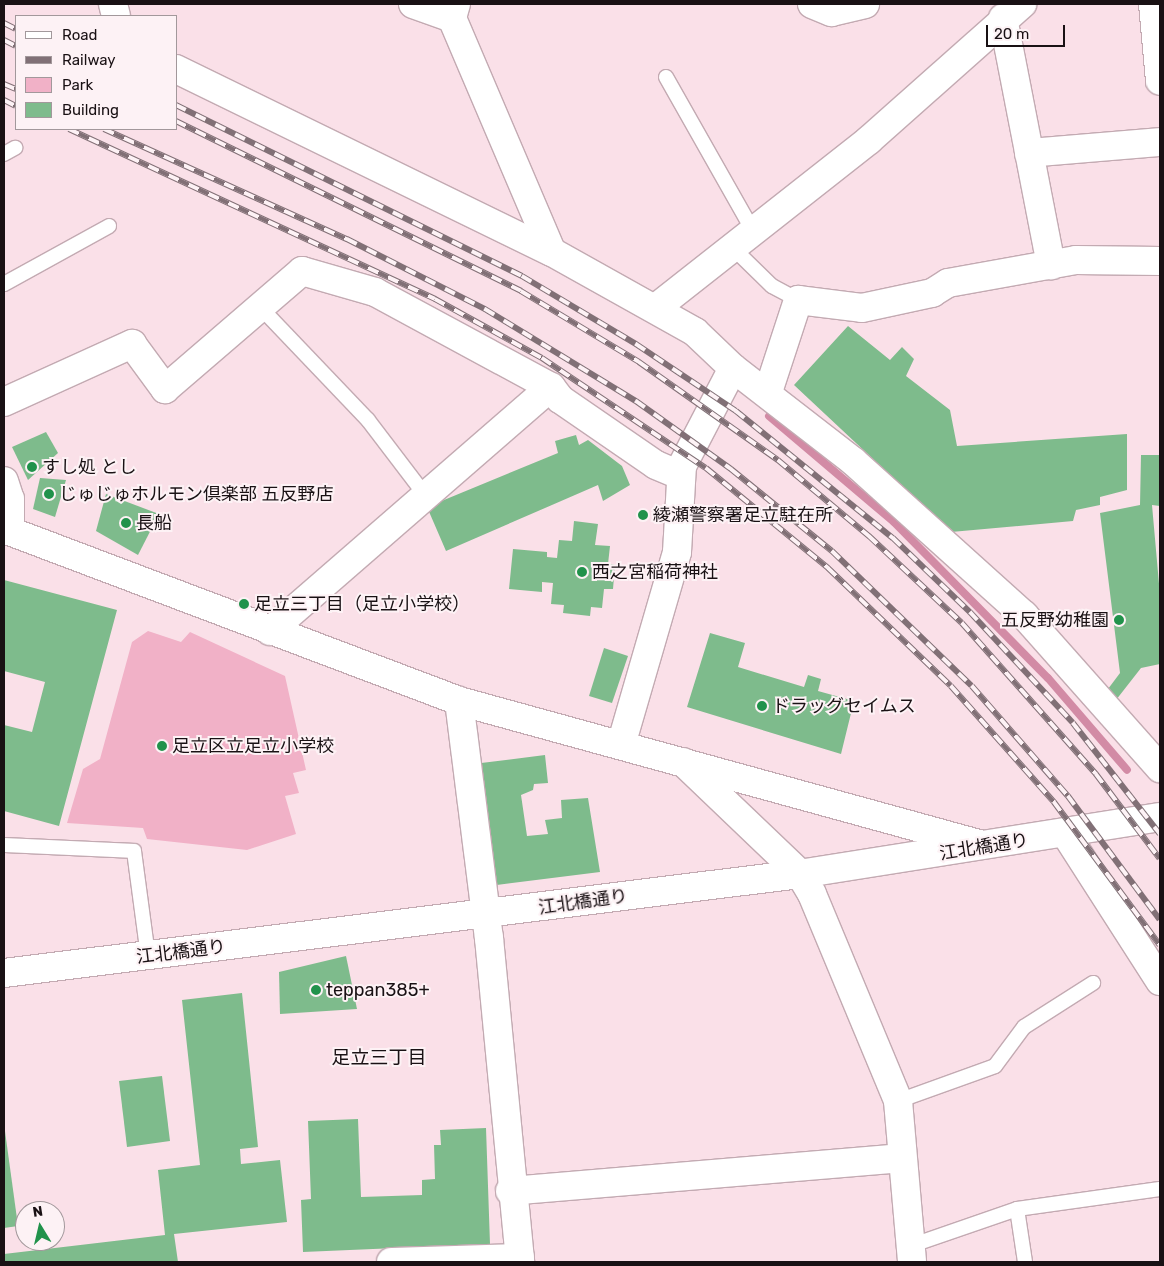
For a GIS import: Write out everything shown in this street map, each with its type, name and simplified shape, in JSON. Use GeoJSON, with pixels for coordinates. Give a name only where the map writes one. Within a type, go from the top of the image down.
{"type":"FeatureCollection","features":[{"type":"Feature","properties":{"kind":"street"},"geometry":{"type":"LineString","coordinates":[[413,4],[454,11],[552,252]]}},
{"type":"Feature","properties":{"kind":"street"},"geometry":{"type":"LineString","coordinates":[[812,4],[831,12],[865,4]]}},
{"type":"Feature","properties":{"kind":"street"},"geometry":{"type":"LineString","coordinates":[[1153,4],[1160,81]]}},
{"type":"Feature","properties":{"kind":"street"},"geometry":{"type":"LineString","coordinates":[[1012,9],[1029,153],[1051,265]]}},
{"type":"Feature","properties":{"kind":"street"},"geometry":{"type":"LineString","coordinates":[[657,307],[733,248],[752,229],[869,140],[1012,9]]}},
{"type":"Feature","properties":{"kind":"street"},"geometry":{"type":"LineString","coordinates":[[178,70],[552,252],[657,307],[695,332],[733,368],[768,392],[1024,615],[1160,768]]}},
{"type":"Feature","properties":{"kind":"street"},"geometry":{"type":"LineString","coordinates":[[1029,153],[1160,142]]}},
{"type":"Feature","properties":{"kind":"street"},"geometry":{"type":"LineString","coordinates":[[768,392],[798,300],[870,307],[932,293],[948,283],[1076,260],[1160,261]]}},
{"type":"Feature","properties":{"kind":"street"},"geometry":{"type":"LineString","coordinates":[[4,402],[132,344],[165,389],[302,271],[374,292],[551,387],[584,416],[680,475]]}},
{"type":"Feature","properties":{"kind":"street"},"geometry":{"type":"LineString","coordinates":[[621,745],[677,552],[680,475],[733,368]]}},
{"type":"Feature","properties":{"kind":"street"},"geometry":{"type":"LineString","coordinates":[[270,631],[551,387]]}},
{"type":"Feature","properties":{"kind":"street"},"geometry":{"type":"LineString","coordinates":[[4,481],[10,500],[7,530],[131,573],[270,631],[459,701],[990,847]]}},
{"type":"Feature","properties":{"kind":"street"},"geometry":{"type":"LineString","coordinates":[[391,1262],[520,1260],[510,1191],[487,915],[459,701]]}},
{"type":"Feature","properties":{"kind":"street"},"geometry":{"type":"LineString","coordinates":[[683,762],[800,874],[822,916],[898,1101],[901,1158],[911,1254]]}},
{"type":"Feature","properties":{"kind":"street","name":"江北橋通り"},"geometry":{"type":"LineString","coordinates":[[4,973],[487,915],[800,874],[990,847],[1160,817]]}},
{"type":"Feature","properties":{"kind":"street"},"geometry":{"type":"LineString","coordinates":[[1065,834],[1160,981]]}},
{"type":"Feature","properties":{"kind":"street"},"geometry":{"type":"LineString","coordinates":[[510,1191],[901,1158]]}},
{"type":"Feature","properties":{"kind":"lane"},"geometry":{"type":"LineString","coordinates":[[666,77],[752,229]]}},
{"type":"Feature","properties":{"kind":"lane"},"geometry":{"type":"LineString","coordinates":[[4,284],[109,226]]}},
{"type":"Feature","properties":{"kind":"lane"},"geometry":{"type":"LineString","coordinates":[[733,248],[772,286],[798,300]]}},
{"type":"Feature","properties":{"kind":"lane"},"geometry":{"type":"LineString","coordinates":[[260,307],[368,420],[426,496]]}},
{"type":"Feature","properties":{"kind":"lane"},"geometry":{"type":"LineString","coordinates":[[4,845],[134,851],[148,956]]}},
{"type":"Feature","properties":{"kind":"lane"},"geometry":{"type":"LineString","coordinates":[[898,1101],[995,1066],[1024,1028],[1094,983]]}},
{"type":"Feature","properties":{"kind":"lane"},"geometry":{"type":"LineString","coordinates":[[911,1254],[1017,1209],[1160,1188]]}},
{"type":"Feature","properties":{"kind":"lane"},"geometry":{"type":"LineString","coordinates":[[1017,1209],[1025,1262]]}},
{"type":"Feature","properties":{"kind":"green space"},"geometry":{"type":"Polygon","coordinates":[[[148,631],[181,642],[190,632],[285,676],[306,770],[293,773],[299,793],[285,796],[296,834],[247,850],[147,839],[143,828],[67,823],[83,769],[100,759],[132,642],[148,631]]]}},
{"type":"Feature","properties":{"kind":"building"},"geometry":{"type":"Polygon","coordinates":[[[848,326],[890,360],[902,347],[914,359],[906,376],[950,410],[957,446],[1127,434],[1127,490],[1100,497],[1100,505],[1076,510],[1073,521],[951,532],[794,385],[848,326]]]}},
{"type":"Feature","properties":{"kind":"building","name":"すし処 とし"},"geometry":{"type":"Polygon","coordinates":[[[46,432],[58,453],[28,480],[12,447],[46,432]]]}},
{"type":"Feature","properties":{"kind":"building"},"geometry":{"type":"Polygon","coordinates":[[[576,435],[579,445],[588,440],[622,466],[630,485],[603,501],[598,485],[446,551],[427,507],[558,453],[555,441],[576,435]]]}},
{"type":"Feature","properties":{"kind":"building"},"geometry":{"type":"Polygon","coordinates":[[[1141,455],[1160,455],[1160,506],[1152,505],[1160,595],[1160,664],[1141,668],[1116,700],[1108,689],[1120,673],[1100,513],[1140,505],[1141,455]]]}},
{"type":"Feature","properties":{"kind":"building","name":"じゅじゅホルモン倶楽部 五反野店"},"geometry":{"type":"Polygon","coordinates":[[[40,478],[66,480],[55,517],[33,509],[40,478]]]}},
{"type":"Feature","properties":{"kind":"building","name":"長船"},"geometry":{"type":"Polygon","coordinates":[[[106,494],[159,514],[138,555],[96,531],[106,494]]]}},
{"type":"Feature","properties":{"kind":"building"},"geometry":{"type":"Polygon","coordinates":[[[574,521],[598,524],[595,545],[610,546],[608,564],[615,565],[613,589],[604,589],[602,608],[591,607],[590,616],[563,613],[564,605],[551,604],[553,583],[542,582],[542,592],[509,589],[513,549],[547,552],[547,557],[557,558],[559,540],[572,541],[574,521]]]}},
{"type":"Feature","properties":{"kind":"building"},"geometry":{"type":"Polygon","coordinates":[[[4,580],[117,610],[59,826],[4,811],[4,725],[32,732],[45,682],[4,671],[4,580]]]}},
{"type":"Feature","properties":{"kind":"building"},"geometry":{"type":"Polygon","coordinates":[[[710,633],[745,643],[738,667],[804,687],[808,675],[821,679],[818,691],[854,701],[841,754],[687,707],[710,633]]]}},
{"type":"Feature","properties":{"kind":"building"},"geometry":{"type":"Polygon","coordinates":[[[604,648],[628,656],[612,703],[589,696],[604,648]]]}},
{"type":"Feature","properties":{"kind":"building"},"geometry":{"type":"Polygon","coordinates":[[[545,755],[548,783],[534,784],[533,790],[521,795],[527,836],[548,834],[545,820],[562,818],[561,800],[588,798],[600,872],[489,886],[473,764],[545,755]]]}},
{"type":"Feature","properties":{"kind":"building","name":"teppan385+"},"geometry":{"type":"Polygon","coordinates":[[[346,956],[357,1009],[280,1014],[279,972],[346,956]]]}},
{"type":"Feature","properties":{"kind":"building"},"geometry":{"type":"Polygon","coordinates":[[[242,993],[258,1147],[240,1149],[241,1164],[280,1160],[287,1222],[174,1234],[178,1262],[4,1262],[4,1254],[29,1251],[65,1251],[65,1247],[165,1235],[158,1170],[200,1165],[182,1000],[242,993]]]}},
{"type":"Feature","properties":{"kind":"building"},"geometry":{"type":"Polygon","coordinates":[[[162,1076],[170,1141],[127,1147],[119,1081],[162,1076]]]}},
{"type":"Feature","properties":{"kind":"building"},"geometry":{"type":"Polygon","coordinates":[[[358,1119],[361,1197],[422,1195],[422,1180],[435,1179],[434,1145],[441,1145],[440,1130],[486,1128],[490,1244],[303,1252],[301,1200],[311,1199],[308,1121],[358,1119]]]}},
{"type":"Feature","properties":{"kind":"building"},"geometry":{"type":"Polygon","coordinates":[[[4,1124],[15,1204],[15,1226],[4,1228],[4,1124]]]}},
{"type":"Feature","properties":{"kind":"waterway"},"geometry":{"type":"LineString","coordinates":[[769,416],[894,522],[1048,678],[1127,770]]}},
{"type":"Feature","properties":{"kind":"railway"},"geometry":{"type":"LineString","coordinates":[[4,23],[15,28]]}},
{"type":"Feature","properties":{"kind":"railway"},"geometry":{"type":"LineString","coordinates":[[4,40],[15,46]]}},
{"type":"Feature","properties":{"kind":"railway"},"geometry":{"type":"LineString","coordinates":[[4,84],[15,89]]}},
{"type":"Feature","properties":{"kind":"railway"},"geometry":{"type":"LineString","coordinates":[[4,100],[15,106]]}},
{"type":"Feature","properties":{"kind":"railway"},"geometry":{"type":"LineString","coordinates":[[178,106],[522,276],[636,344],[736,411],[893,538],[970,612],[1073,723],[1160,834]]}},
{"type":"Feature","properties":{"kind":"railway"},"geometry":{"type":"LineString","coordinates":[[178,122],[521,291],[639,362],[778,460],[869,536],[962,623],[1096,774],[1160,859]]}},
{"type":"Feature","properties":{"kind":"railway"},"geometry":{"type":"LineString","coordinates":[[71,130],[435,299],[542,358],[706,468],[828,568],[951,686],[1054,802],[1160,945]]}},
{"type":"Feature","properties":{"kind":"railway"},"geometry":{"type":"LineString","coordinates":[[106,130],[347,239],[485,309],[636,401],[731,469],[832,551],[972,686],[1068,796],[1160,920]]}},
{"type":"Feature","properties":{"kind":"place","name":"すし処 とし"},"geometry":{"type":"Point","coordinates":[32,467]}},
{"type":"Feature","properties":{"kind":"place","name":"じゅじゅホルモン倶楽部 五反野店"},"geometry":{"type":"Point","coordinates":[49,494]}},
{"type":"Feature","properties":{"kind":"place","name":"綾瀬警察署足立駐在所"},"geometry":{"type":"Point","coordinates":[643,515]}},
{"type":"Feature","properties":{"kind":"place","name":"長船"},"geometry":{"type":"Point","coordinates":[126,523]}},
{"type":"Feature","properties":{"kind":"place","name":"西之宮稲荷神社"},"geometry":{"type":"Point","coordinates":[582,572]}},
{"type":"Feature","properties":{"kind":"place","name":"足立三丁目（足立小学校）"},"geometry":{"type":"Point","coordinates":[244,604]}},
{"type":"Feature","properties":{"kind":"place","name":"五反野幼稚園"},"geometry":{"type":"Point","coordinates":[1119,620]}},
{"type":"Feature","properties":{"kind":"place","name":"ドラッグセイムス"},"geometry":{"type":"Point","coordinates":[762,706]}},
{"type":"Feature","properties":{"kind":"place","name":"足立区立足立小学校"},"geometry":{"type":"Point","coordinates":[162,746]}},
{"type":"Feature","properties":{"kind":"place","name":"teppan385+"},"geometry":{"type":"Point","coordinates":[316,990]}},
{"type":"Feature","properties":{"kind":"district","name":"足立三丁目"},"geometry":{"type":"Point","coordinates":[379,1058]}}]}
